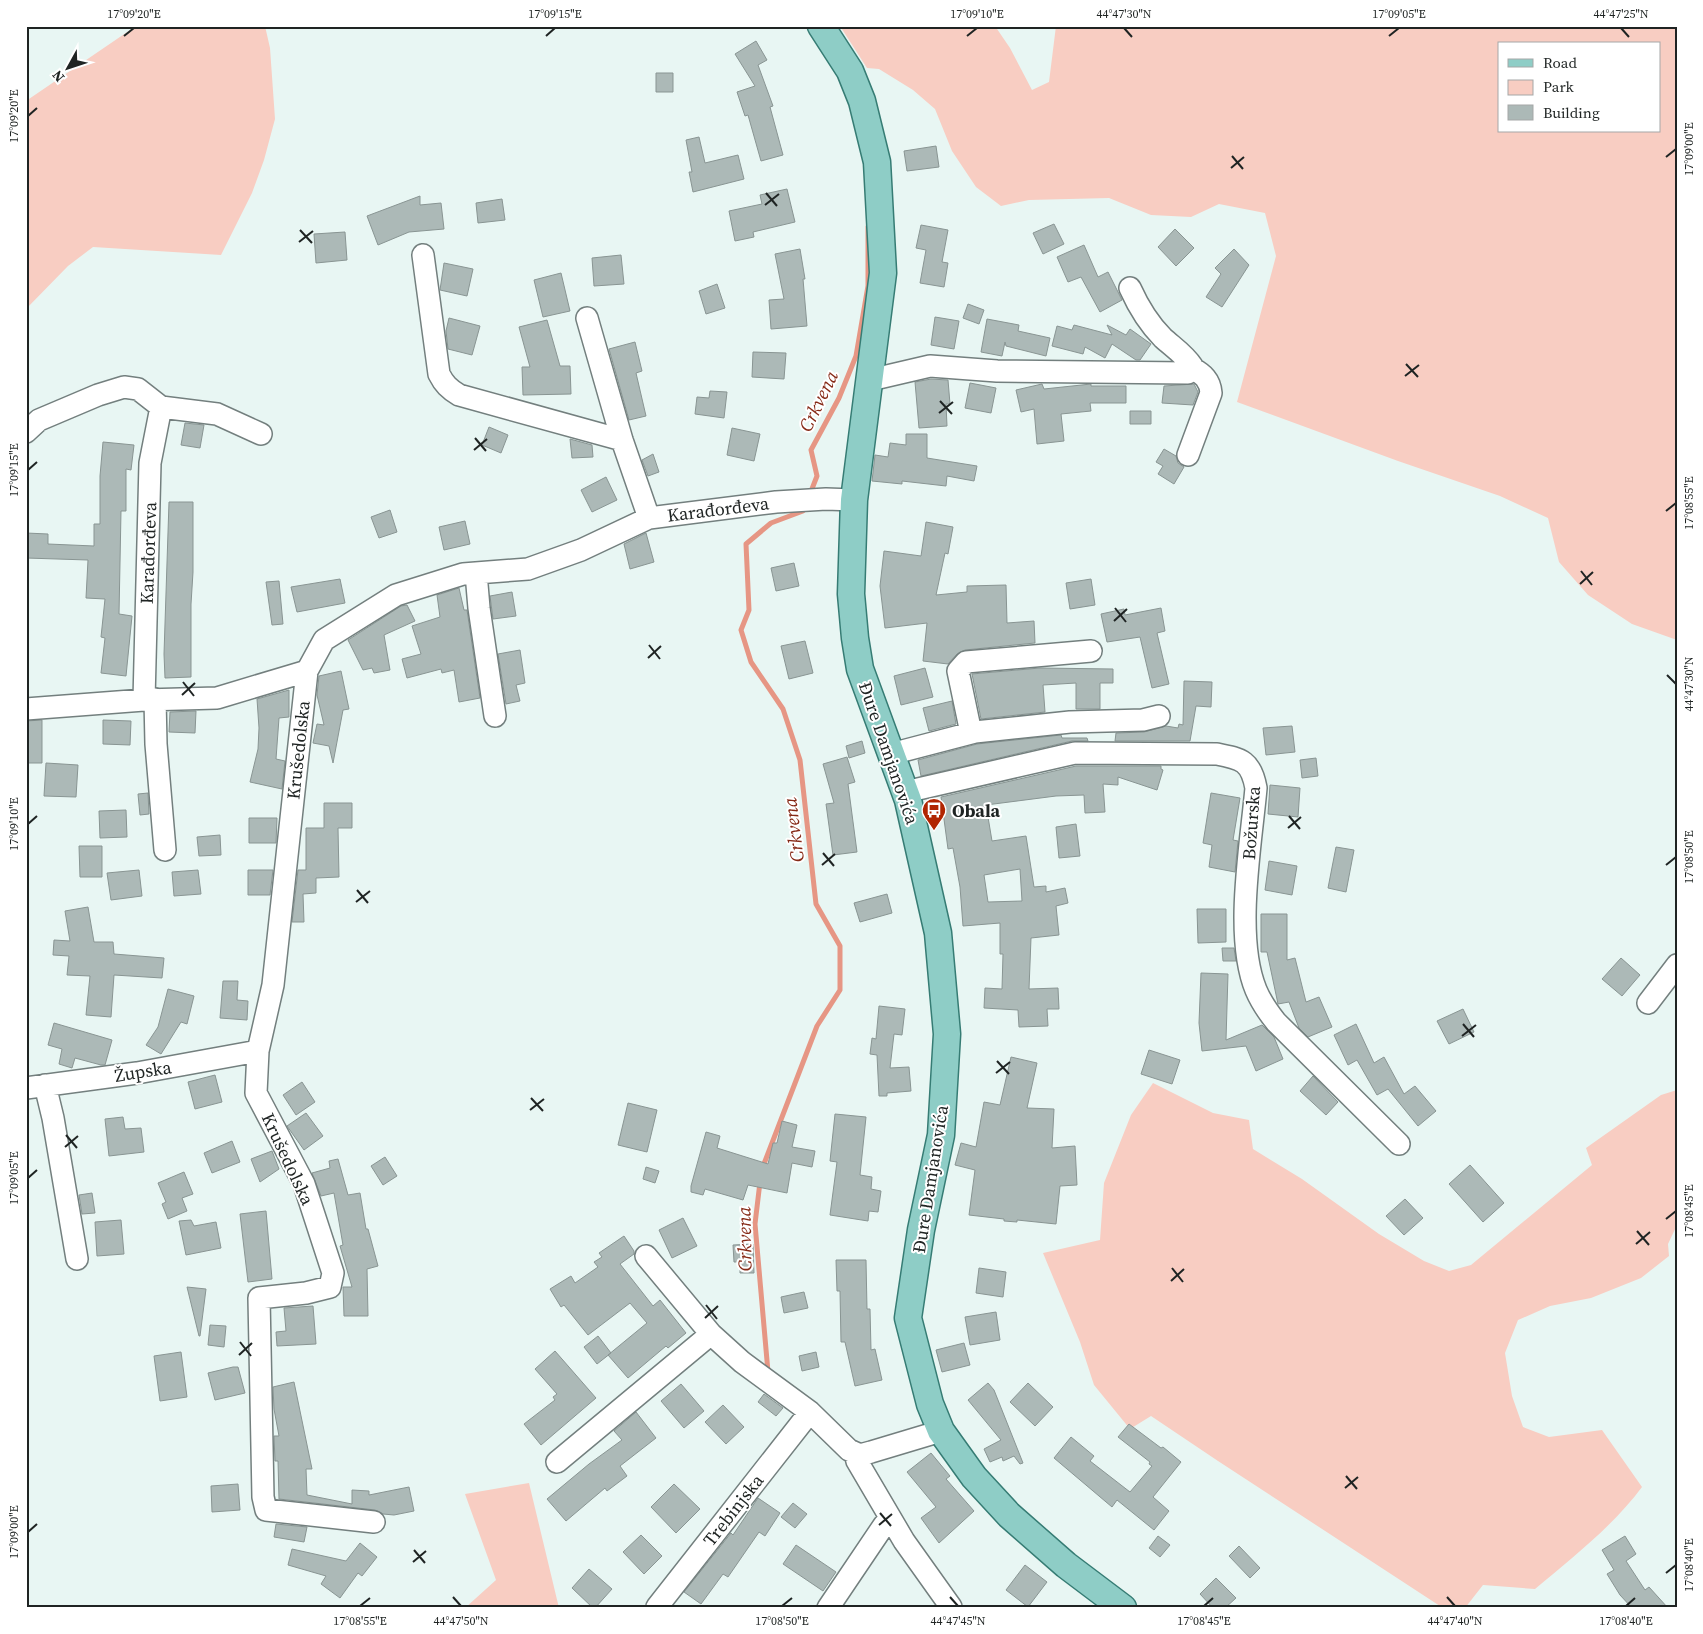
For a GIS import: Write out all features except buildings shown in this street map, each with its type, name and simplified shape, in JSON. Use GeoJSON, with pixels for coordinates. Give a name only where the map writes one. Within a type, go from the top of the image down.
{"type":"FeatureCollection","features":[{"type":"Feature","properties":{"kind":"main road"},"geometry":{"type":"LineString","coordinates":[[821,26],[850,71],[862,102],[877,162],[884,273],[854,500]]}},
{"type":"Feature","properties":{"kind":"main road","name":"Đure Damjanovića"},"geometry":{"type":"LineString","coordinates":[[854,500],[851,594],[854,638],[860,669],[905,792],[938,933],[947,1034],[941,1135],[920,1230],[908,1318],[930,1404],[941,1431],[974,1477],[1009,1515],[1066,1565],[1123,1608]]}},
{"type":"Feature","properties":{"kind":"street"},"geometry":{"type":"LineString","coordinates":[[423,255],[439,374],[443,383],[459,395],[622,440]]}},
{"type":"Feature","properties":{"kind":"street"},"geometry":{"type":"LineString","coordinates":[[1130,288],[1139,308],[1154,329],[1189,360],[1192,368],[1205,376],[1209,382],[1211,393],[1188,455]]}},
{"type":"Feature","properties":{"kind":"street"},"geometry":{"type":"LineString","coordinates":[[587,318],[622,440],[649,518]]}},
{"type":"Feature","properties":{"kind":"street"},"geometry":{"type":"LineString","coordinates":[[870,380],[930,366],[997,371],[1157,374],[1188,373],[1192,368]]}},
{"type":"Feature","properties":{"kind":"street"},"geometry":{"type":"LineString","coordinates":[[26,432],[39,420],[98,395],[124,387],[138,390],[161,407],[217,414],[261,434]]}},
{"type":"Feature","properties":{"kind":"street","name":"Karađorđeva"},"geometry":{"type":"LineString","coordinates":[[161,407],[150,463],[149,700],[156,744],[166,850]]}},
{"type":"Feature","properties":{"kind":"street","name":"Karađorđeva"},"geometry":{"type":"LineString","coordinates":[[307,671],[324,640],[396,595],[463,574],[528,569],[581,550],[649,518],[776,502],[826,499],[854,500]]}},
{"type":"Feature","properties":{"kind":"street"},"geometry":{"type":"LineString","coordinates":[[476,573],[479,608],[495,716]]}},
{"type":"Feature","properties":{"kind":"street"},"geometry":{"type":"LineString","coordinates":[[971,733],[958,680],[958,671],[966,662],[1091,651]]}},
{"type":"Feature","properties":{"kind":"street"},"geometry":{"type":"LineString","coordinates":[[26,709],[149,700],[217,698],[307,671]]}},
{"type":"Feature","properties":{"kind":"street","name":"Krušedolska"},"geometry":{"type":"LineString","coordinates":[[307,671],[274,985],[258,1051],[256,1093],[304,1184],[333,1273],[330,1287],[306,1293],[260,1298],[263,1497],[266,1510],[374,1522]]}},
{"type":"Feature","properties":{"kind":"street"},"geometry":{"type":"LineString","coordinates":[[892,754],[971,733],[1070,722],[1143,720],[1159,716]]}},
{"type":"Feature","properties":{"kind":"street","name":"Božurska"},"geometry":{"type":"LineString","coordinates":[[905,792],[1075,753],[1217,754],[1238,758],[1244,762],[1254,776],[1256,788],[1245,904],[1249,965],[1255,988],[1263,1004],[1276,1022],[1399,1144]]}},
{"type":"Feature","properties":{"kind":"street"},"geometry":{"type":"LineString","coordinates":[[1648,1004],[1677,965]]}},
{"type":"Feature","properties":{"kind":"street","name":"Župska"},"geometry":{"type":"LineString","coordinates":[[36,1087],[137,1073],[258,1051]]}},
{"type":"Feature","properties":{"kind":"street"},"geometry":{"type":"LineString","coordinates":[[36,1087],[53,1118],[77,1259]]}},
{"type":"Feature","properties":{"kind":"street"},"geometry":{"type":"LineString","coordinates":[[646,1256],[711,1334],[742,1362],[810,1412],[849,1450],[862,1453],[941,1431]]}},
{"type":"Feature","properties":{"kind":"street"},"geometry":{"type":"LineString","coordinates":[[557,1462],[711,1334]]}},
{"type":"Feature","properties":{"kind":"street","name":"Trebinjska"},"geometry":{"type":"LineString","coordinates":[[657,1607],[810,1412]]}},
{"type":"Feature","properties":{"kind":"street"},"geometry":{"type":"LineString","coordinates":[[862,1453],[861,1468],[890,1520],[951,1607]]}},
{"type":"Feature","properties":{"kind":"street"},"geometry":{"type":"LineString","coordinates":[[828,1608],[884,1525],[890,1520]]}},
{"type":"Feature","properties":{"kind":"green space"},"geometry":{"type":"Polygon","coordinates":[[[136,26],[265,26],[270,48],[275,119],[264,160],[252,193],[221,255],[93,247],[68,266],[26,309],[26,101],[136,26]]]}},
{"type":"Feature","properties":{"kind":"green space"},"geometry":{"type":"Polygon","coordinates":[[[840,26],[995,26],[1010,48],[1032,90],[1049,82],[1056,26],[1677,26],[1677,640],[1632,624],[1588,595],[1559,562],[1548,518],[1500,496],[1237,402],[1276,256],[1265,213],[1219,204],[1191,217],[1151,215],[1109,198],[1029,200],[1001,206],[976,187],[952,151],[935,109],[913,90],[879,69],[867,68],[840,26]]]}},
{"type":"Feature","properties":{"kind":"green space"},"geometry":{"type":"Polygon","coordinates":[[[1153,1083],[1213,1113],[1249,1120],[1253,1149],[1302,1179],[1379,1234],[1424,1261],[1449,1271],[1471,1265],[1592,1165],[1586,1148],[1661,1095],[1677,1090],[1677,1225],[1668,1244],[1669,1256],[1641,1278],[1591,1298],[1550,1306],[1518,1320],[1505,1353],[1512,1396],[1523,1427],[1549,1437],[1602,1430],[1642,1487],[1631,1501],[1592,1541],[1535,1589],[1483,1585],[1465,1608],[1443,1608],[1151,1416],[1130,1429],[1094,1385],[1080,1342],[1043,1253],[1100,1240],[1104,1183],[1131,1115],[1153,1083]]]}},
{"type":"Feature","properties":{"kind":"green space"},"geometry":{"type":"Polygon","coordinates":[[[529,1483],[559,1608],[465,1608],[496,1580],[465,1494],[529,1483]]]}},
{"type":"Feature","properties":{"kind":"waterway","name":"Crkvena"},"geometry":{"type":"LineString","coordinates":[[810,494],[817,476],[811,450],[839,398],[856,356],[868,286],[868,227]]}},
{"type":"Feature","properties":{"kind":"waterway","name":"Crkvena"},"geometry":{"type":"LineString","coordinates":[[762,1169],[817,1026],[840,990],[840,946],[816,904],[800,760],[783,709],[751,662],[741,630],[749,610],[746,544],[771,523],[803,511],[805,507]]}},
{"type":"Feature","properties":{"kind":"waterway","name":"Crkvena"},"geometry":{"type":"LineString","coordinates":[[760,1182],[755,1224],[768,1372]]}},
{"type":"Feature","properties":{"kind":"place","name":"Obala"},"geometry":{"type":"Point","coordinates":[934,831]}}]}
